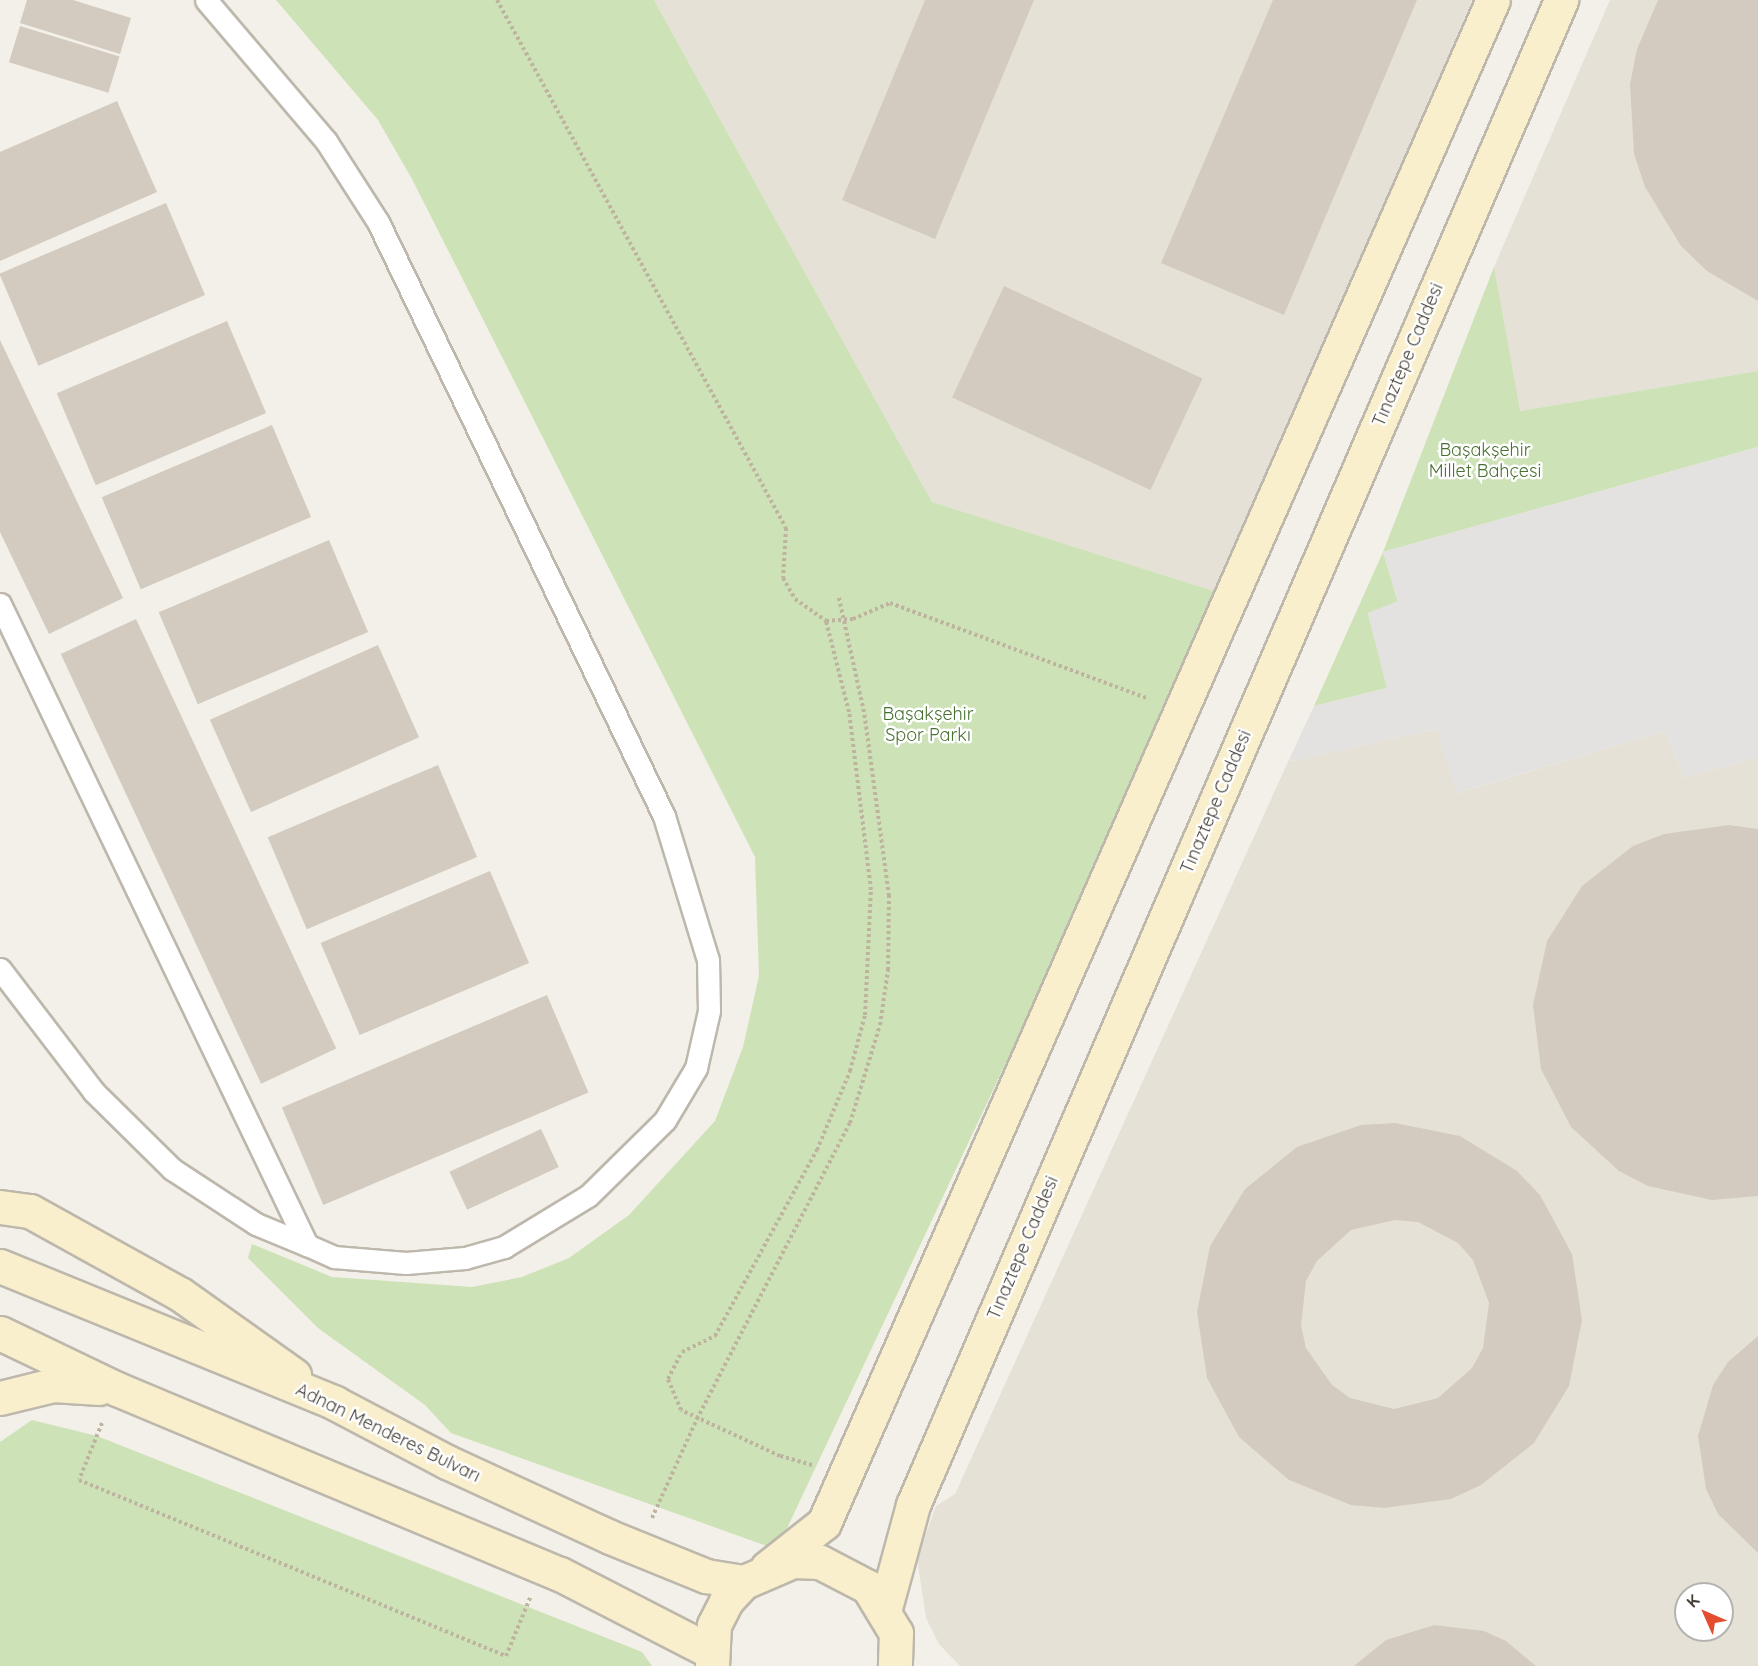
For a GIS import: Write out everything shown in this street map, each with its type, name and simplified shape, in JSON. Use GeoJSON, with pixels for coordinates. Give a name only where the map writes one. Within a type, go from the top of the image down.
{"type":"FeatureCollection","features":[{"type":"Feature","properties":{"kind":"street"},"geometry":{"type":"LineString","coordinates":[[0,1333],[117,1389],[543,1567],[711,1659],[714,1625],[755,1575],[824,1523],[1493,0]]}},
{"type":"Feature","properties":{"kind":"street","name":"Tınaztepe Caddesi"},"geometry":{"type":"LineString","coordinates":[[895,1666],[890,1621],[913,1505],[1561,0]]}},
{"type":"Feature","properties":{"kind":"street"},"geometry":{"type":"LineString","coordinates":[[0,1207],[30,1211],[180,1294],[335,1403]]}},
{"type":"Feature","properties":{"kind":"street","name":"Adnan Menderes Bulvarı"},"geometry":{"type":"LineString","coordinates":[[0,1266],[335,1403],[447,1462],[706,1576],[755,1575],[820,1562],[868,1587],[890,1621]]}},
{"type":"Feature","properties":{"kind":"street"},"geometry":{"type":"LineString","coordinates":[[0,1398],[53,1385],[117,1389]]}},
{"type":"Feature","properties":{"kind":"street"},"geometry":{"type":"LineString","coordinates":[[890,1621],[919,1666]]}},
{"type":"Feature","properties":{"kind":"lane"},"geometry":{"type":"LineString","coordinates":[[0,969],[94,1092],[172,1169],[256,1224],[334,1257],[369,1262],[465,1258],[504,1247],[553,1221],[588,1196],[665,1120],[696,1068],[709,1011],[708,960],[664,816],[378,222],[326,141],[206,0]]}},
{"type":"Feature","properties":{"kind":"lane"},"geometry":{"type":"LineString","coordinates":[[0,604],[307,1245]]}},
{"type":"Feature","properties":{"kind":"path"},"geometry":{"type":"LineString","coordinates":[[497,0],[786,528],[783,578],[795,599],[826,621],[849,712],[871,890],[865,1015],[850,1071],[817,1150],[715,1336],[682,1352],[672,1364],[672,1397],[697,1419],[780,1456],[818,1466]]}},
{"type":"Feature","properties":{"kind":"path"},"geometry":{"type":"LineString","coordinates":[[639,1548],[697,1419],[850,1123],[880,1025],[888,970],[889,896],[864,712],[839,597]]}},
{"type":"Feature","properties":{"kind":"path"},"geometry":{"type":"LineString","coordinates":[[826,621],[844,619],[890,603],[1155,701]]}},
{"type":"Feature","properties":{"kind":"path"},"geometry":{"type":"LineString","coordinates":[[117,1389],[79,1480],[506,1656],[543,1567]]}},
{"type":"Feature","properties":{"kind":"shaded area"},"geometry":{"type":"Polygon","coordinates":[[[654,0],[1472,0],[1220,593],[932,502],[654,0]]]}},
{"type":"Feature","properties":{"kind":"shaded area"},"geometry":{"type":"Polygon","coordinates":[[[1610,0],[1758,0],[1758,371],[1519,411],[1494,267],[1610,0]]]}},
{"type":"Feature","properties":{"kind":"shaded area"},"geometry":{"type":"Polygon","coordinates":[[[1758,447],[1758,757],[1685,778],[1665,731],[1456,793],[1437,729],[1288,762],[1314,706],[1387,688],[1368,613],[1398,601],[1383,552],[1758,447]]]}},
{"type":"Feature","properties":{"kind":"shaded area"},"geometry":{"type":"Polygon","coordinates":[[[1437,729],[1457,793],[1665,731],[1685,778],[1758,757],[1758,1666],[960,1666],[939,1644],[926,1618],[917,1558],[936,1506],[955,1494],[1288,762],[1437,729]]]}},
{"type":"Feature","properties":{"kind":"green space","name":"Başakşehir Spor Parkı"},"geometry":{"type":"Polygon","coordinates":[[[276,0],[654,0],[932,502],[1220,593],[1184,684],[782,1539],[767,1546],[451,1433],[425,1405],[318,1328],[248,1258],[252,1244],[332,1277],[472,1287],[522,1277],[569,1258],[629,1215],[715,1121],[743,1047],[759,976],[755,857],[412,179],[378,120],[276,0]]]}},
{"type":"Feature","properties":{"kind":"green space","name":"Başakşehir Millet Bahçesi"},"geometry":{"type":"Polygon","coordinates":[[[1494,267],[1520,411],[1758,371],[1758,447],[1383,552],[1494,267]]]}},
{"type":"Feature","properties":{"kind":"green space"},"geometry":{"type":"Polygon","coordinates":[[[1383,552],[1398,602],[1368,613],[1387,688],[1314,706],[1383,552]]]}},
{"type":"Feature","properties":{"kind":"green space"},"geometry":{"type":"Polygon","coordinates":[[[32,1420],[97,1436],[642,1652],[652,1666],[0,1666],[0,1442],[32,1420]]]}},
{"type":"Feature","properties":{"kind":"building"},"geometry":{"type":"Polygon","coordinates":[[[27,0],[73,0],[131,18],[120,54],[20,23],[27,0]]]}},
{"type":"Feature","properties":{"kind":"building"},"geometry":{"type":"Polygon","coordinates":[[[925,0],[1034,0],[935,239],[842,200],[925,0]]]}},
{"type":"Feature","properties":{"kind":"building"},"geometry":{"type":"Polygon","coordinates":[[[1273,0],[1417,0],[1284,315],[1161,263],[1273,0]]]}},
{"type":"Feature","properties":{"kind":"building"},"geometry":{"type":"Polygon","coordinates":[[[1658,0],[1758,0],[1758,301],[1707,271],[1681,246],[1645,187],[1634,154],[1630,84],[1637,49],[1658,0]]]}},
{"type":"Feature","properties":{"kind":"building"},"geometry":{"type":"Polygon","coordinates":[[[20,26],[119,56],[108,93],[9,62],[20,26]]]}},
{"type":"Feature","properties":{"kind":"building"},"geometry":{"type":"Polygon","coordinates":[[[117,101],[157,192],[0,261],[0,152],[117,101]]]}},
{"type":"Feature","properties":{"kind":"building"},"geometry":{"type":"Polygon","coordinates":[[[166,203],[205,295],[38,366],[0,273],[166,203]]]}},
{"type":"Feature","properties":{"kind":"building"},"geometry":{"type":"Polygon","coordinates":[[[1004,286],[1202,379],[1150,490],[952,397],[1004,286]]]}},
{"type":"Feature","properties":{"kind":"building"},"geometry":{"type":"Polygon","coordinates":[[[227,321],[266,413],[96,485],[57,393],[227,321]]]}},
{"type":"Feature","properties":{"kind":"building"},"geometry":{"type":"Polygon","coordinates":[[[0,340],[123,598],[49,634],[0,532],[0,340]]]}},
{"type":"Feature","properties":{"kind":"building"},"geometry":{"type":"Polygon","coordinates":[[[272,425],[311,517],[141,589],[102,497],[272,425]]]}},
{"type":"Feature","properties":{"kind":"building"},"geometry":{"type":"Polygon","coordinates":[[[329,540],[368,632],[198,704],[159,612],[329,540]]]}},
{"type":"Feature","properties":{"kind":"building"},"geometry":{"type":"Polygon","coordinates":[[[136,619],[336,1049],[261,1084],[61,654],[136,619]]]}},
{"type":"Feature","properties":{"kind":"building"},"geometry":{"type":"Polygon","coordinates":[[[378,645],[419,737],[251,812],[210,720],[378,645]]]}},
{"type":"Feature","properties":{"kind":"building"},"geometry":{"type":"Polygon","coordinates":[[[438,765],[477,857],[307,929],[268,837],[438,765]]]}},
{"type":"Feature","properties":{"kind":"building"},"geometry":{"type":"Polygon","coordinates":[[[1729,825],[1758,829],[1758,1196],[1712,1200],[1648,1186],[1619,1171],[1571,1127],[1541,1069],[1533,1005],[1547,941],[1582,886],[1633,846],[1664,834],[1729,825]]]}},
{"type":"Feature","properties":{"kind":"building"},"geometry":{"type":"Polygon","coordinates":[[[490,871],[529,963],[360,1035],[321,943],[490,871]]]}},
{"type":"Feature","properties":{"kind":"building"},"geometry":{"type":"Polygon","coordinates":[[[547,995],[588,1093],[323,1205],[282,1108],[547,995]]]}},
{"type":"Feature","properties":{"kind":"building"},"geometry":{"type":"Polygon","coordinates":[[[1395,1123],[1460,1136],[1517,1171],[1540,1195],[1572,1254],[1582,1320],[1569,1386],[1534,1443],[1481,1485],[1451,1499],[1384,1508],[1351,1505],[1289,1480],[1239,1437],[1207,1378],[1197,1312],[1210,1246],[1245,1189],[1297,1147],[1361,1125],[1395,1123]],[[1395,1220],[1351,1230],[1317,1261],[1306,1281],[1301,1326],[1306,1348],[1332,1385],[1350,1398],[1394,1409],[1438,1398],[1472,1368],[1483,1348],[1489,1303],[1473,1260],[1458,1243],[1418,1222],[1395,1220]]]}},
{"type":"Feature","properties":{"kind":"building"},"geometry":{"type":"Polygon","coordinates":[[[541,1129],[559,1167],[467,1210],[449,1172],[541,1129]]]}},
{"type":"Feature","properties":{"kind":"building"},"geometry":{"type":"Polygon","coordinates":[[[1758,1336],[1758,1553],[1718,1514],[1706,1489],[1698,1436],[1713,1385],[1728,1362],[1758,1336]]]}},
{"type":"Feature","properties":{"kind":"building"},"geometry":{"type":"Polygon","coordinates":[[[1434,1625],[1484,1631],[1506,1641],[1536,1666],[1354,1666],[1386,1640],[1434,1625]]]}}]}
